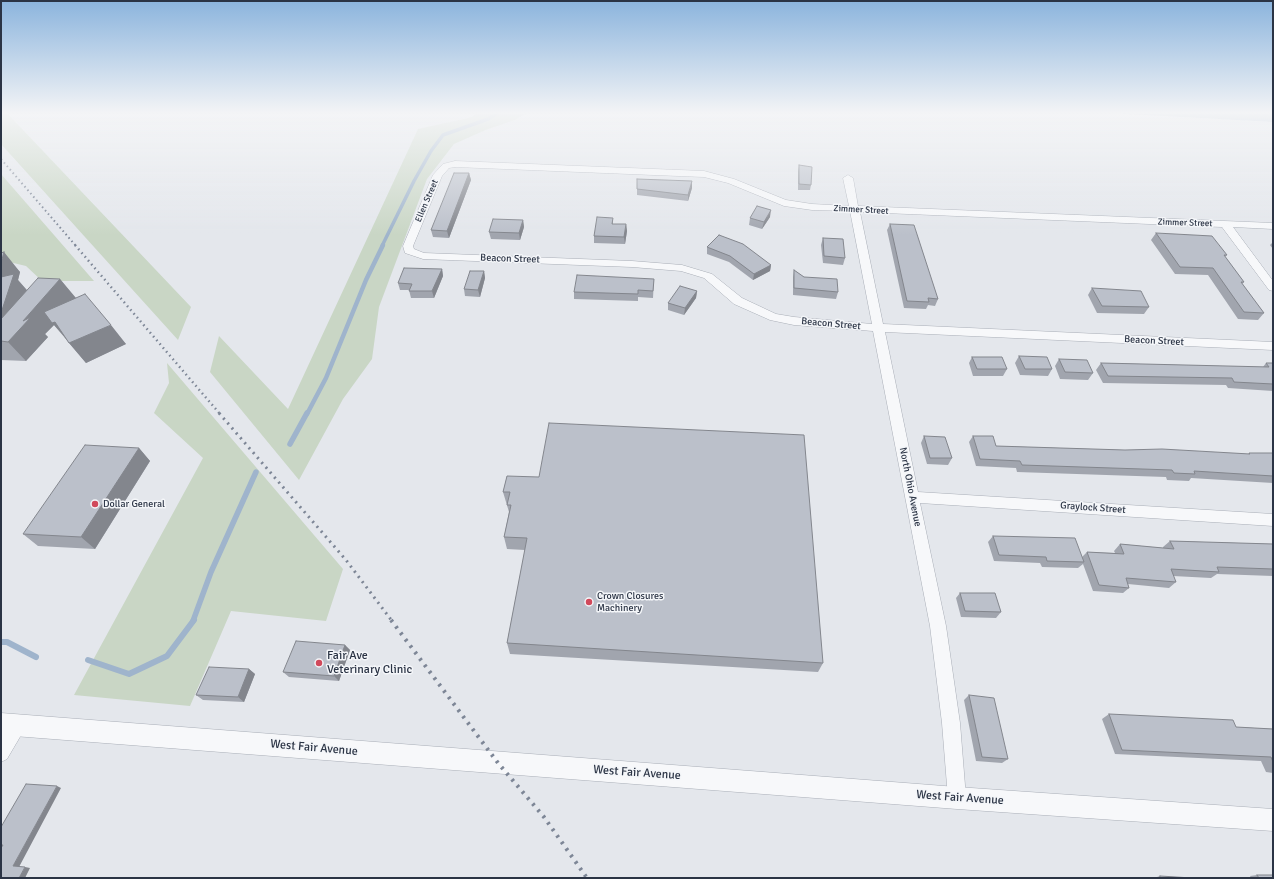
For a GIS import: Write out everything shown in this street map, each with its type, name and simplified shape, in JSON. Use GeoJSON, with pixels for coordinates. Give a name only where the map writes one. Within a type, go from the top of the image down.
{"type":"FeatureCollection","features":[{"type":"Feature","properties":{"kind":"street","name":"Zimmer Street"},"geometry":{"type":"LineString","coordinates":[[455,164],[704,174],[731,181],[784,203],[812,207],[855,210],[1273,226]]}},
{"type":"Feature","properties":{"kind":"street","name":"Ellen Street"},"geometry":{"type":"LineString","coordinates":[[408,246],[438,175],[446,166],[455,164]]}},
{"type":"Feature","properties":{"kind":"street","name":"North Ohio Avenue"},"geometry":{"type":"LineString","coordinates":[[848,178],[938,626],[951,723],[957,798]]}},
{"type":"Feature","properties":{"kind":"street"},"geometry":{"type":"LineString","coordinates":[[1225,224],[1273,288]]}},
{"type":"Feature","properties":{"kind":"street","name":"Beacon Street"},"geometry":{"type":"LineString","coordinates":[[408,246],[409,251],[423,256],[675,266],[708,276],[746,306],[774,317],[878,328],[1273,346]]}},
{"type":"Feature","properties":{"kind":"street","name":"Graylock Street"},"geometry":{"type":"LineString","coordinates":[[912,496],[1273,520]]}},
{"type":"Feature","properties":{"kind":"street"},"geometry":{"type":"LineString","coordinates":[[1,753],[9,724]]}},
{"type":"Feature","properties":{"kind":"street","name":"West Fair Avenue"},"geometry":{"type":"LineString","coordinates":[[9,724],[957,798],[1273,820]]}},
{"type":"Feature","properties":{"kind":"green space"},"geometry":{"type":"Polygon","coordinates":[[[9,153],[45,153],[191,307],[178,340],[9,153]]]}},
{"type":"Feature","properties":{"kind":"green space"},"geometry":{"type":"Polygon","coordinates":[[[407,153],[447,153],[427,179],[379,307],[372,359],[343,399],[299,480],[210,372],[219,336],[288,409],[407,153]]]}},
{"type":"Feature","properties":{"kind":"green space"},"geometry":{"type":"Polygon","coordinates":[[[1,174],[94,281],[42,281],[26,266],[1,260],[1,174]]]}},
{"type":"Feature","properties":{"kind":"green space"},"geometry":{"type":"Polygon","coordinates":[[[167,363],[343,569],[326,621],[231,611],[190,706],[74,695],[203,458],[154,413],[169,383],[167,363]]]}},
{"type":"Feature","properties":{"kind":"building"},"geometry":{"type":"Polygon","coordinates":[[[799,165],[812,167],[811,185],[799,184],[799,165]]]}},
{"type":"Feature","properties":{"kind":"building"},"geometry":{"type":"Polygon","coordinates":[[[454,173],[469,173],[447,231],[431,230],[454,173]]]}},
{"type":"Feature","properties":{"kind":"building"},"geometry":{"type":"Polygon","coordinates":[[[637,179],[692,181],[688,195],[637,189],[637,179]]]}},
{"type":"Feature","properties":{"kind":"building"},"geometry":{"type":"Polygon","coordinates":[[[757,206],[771,210],[764,222],[750,218],[757,206]]]}},
{"type":"Feature","properties":{"kind":"building"},"geometry":{"type":"Polygon","coordinates":[[[597,217],[613,218],[612,224],[626,224],[624,237],[594,236],[597,217]]]}},
{"type":"Feature","properties":{"kind":"building"},"geometry":{"type":"Polygon","coordinates":[[[493,219],[523,220],[519,233],[489,232],[493,219]]]}},
{"type":"Feature","properties":{"kind":"building"},"geometry":{"type":"Polygon","coordinates":[[[890,224],[914,225],[938,299],[928,298],[929,302],[907,301],[890,224]]]}},
{"type":"Feature","properties":{"kind":"building"},"geometry":{"type":"Polygon","coordinates":[[[1156,233],[1212,236],[1227,255],[1224,255],[1244,282],[1241,282],[1264,313],[1244,312],[1213,268],[1180,267],[1156,233]]]}},
{"type":"Feature","properties":{"kind":"building"},"geometry":{"type":"Polygon","coordinates":[[[719,235],[743,244],[771,265],[754,274],[730,256],[707,247],[719,235]]]}},
{"type":"Feature","properties":{"kind":"building"},"geometry":{"type":"Polygon","coordinates":[[[823,238],[843,239],[845,258],[824,256],[823,238]]]}},
{"type":"Feature","properties":{"kind":"building"},"geometry":{"type":"Polygon","coordinates":[[[4,252],[1,263],[1,253],[4,252]]]}},
{"type":"Feature","properties":{"kind":"building"},"geometry":{"type":"Polygon","coordinates":[[[404,268],[442,269],[432,291],[409,291],[412,284],[398,283],[404,268]]]}},
{"type":"Feature","properties":{"kind":"building"},"geometry":{"type":"Polygon","coordinates":[[[794,270],[804,277],[837,279],[838,292],[794,288],[794,270]]]}},
{"type":"Feature","properties":{"kind":"building"},"geometry":{"type":"Polygon","coordinates":[[[470,271],[484,271],[478,290],[464,289],[470,271]]]}},
{"type":"Feature","properties":{"kind":"building"},"geometry":{"type":"Polygon","coordinates":[[[14,274],[1,313],[1,277],[14,274]]]}},
{"type":"Feature","properties":{"kind":"building"},"geometry":{"type":"Polygon","coordinates":[[[577,275],[654,279],[653,291],[638,290],[638,294],[574,292],[577,275]]]}},
{"type":"Feature","properties":{"kind":"building"},"geometry":{"type":"Polygon","coordinates":[[[38,278],[60,279],[23,321],[31,317],[8,342],[1,341],[1,319],[38,278]]]}},
{"type":"Feature","properties":{"kind":"building"},"geometry":{"type":"Polygon","coordinates":[[[680,286],[697,291],[685,308],[668,303],[680,286]]]}},
{"type":"Feature","properties":{"kind":"building"},"geometry":{"type":"Polygon","coordinates":[[[1092,288],[1141,291],[1149,307],[1102,306],[1092,288]]]}},
{"type":"Feature","properties":{"kind":"building"},"geometry":{"type":"Polygon","coordinates":[[[85,294],[111,325],[69,343],[55,322],[52,323],[44,312],[85,294]]]}},
{"type":"Feature","properties":{"kind":"building"},"geometry":{"type":"Polygon","coordinates":[[[1019,356],[1047,357],[1052,369],[1025,369],[1019,356]]]}},
{"type":"Feature","properties":{"kind":"building"},"geometry":{"type":"Polygon","coordinates":[[[972,357],[1002,357],[1007,369],[977,369],[972,357]]]}},
{"type":"Feature","properties":{"kind":"building"},"geometry":{"type":"Polygon","coordinates":[[[1059,359],[1087,360],[1093,373],[1065,372],[1059,359]]]}},
{"type":"Feature","properties":{"kind":"building"},"geometry":{"type":"Polygon","coordinates":[[[1101,363],[1269,367],[1266,363],[1273,363],[1273,384],[1234,382],[1232,378],[1108,376],[1101,363]]]}},
{"type":"Feature","properties":{"kind":"building","name":"Crown Closures Machinery"},"geometry":{"type":"Polygon","coordinates":[[[549,423],[804,435],[823,663],[507,643],[527,538],[504,537],[511,505],[507,505],[510,492],[503,492],[507,476],[539,477],[549,423]]]}},
{"type":"Feature","properties":{"kind":"building"},"geometry":{"type":"Polygon","coordinates":[[[924,436],[945,437],[952,458],[930,458],[924,436]]]}},
{"type":"Feature","properties":{"kind":"building"},"geometry":{"type":"Polygon","coordinates":[[[973,436],[993,436],[996,446],[1125,450],[1162,449],[1250,454],[1249,453],[1273,453],[1273,476],[1194,471],[1195,474],[1174,473],[1172,470],[1022,465],[1020,461],[980,459],[973,436]]]}},
{"type":"Feature","properties":{"kind":"building"},"geometry":{"type":"Polygon","coordinates":[[[85,445],[139,448],[81,537],[23,534],[85,445]]]}},
{"type":"Feature","properties":{"kind":"building"},"geometry":{"type":"Polygon","coordinates":[[[993,536],[1075,538],[1084,562],[1047,561],[1046,557],[999,555],[993,536]]]}},
{"type":"Feature","properties":{"kind":"building"},"geometry":{"type":"Polygon","coordinates":[[[1170,541],[1273,544],[1273,569],[1217,567],[1219,572],[1171,569],[1176,582],[1126,578],[1129,588],[1099,585],[1087,552],[1124,554],[1120,544],[1174,549],[1170,541]]]}},
{"type":"Feature","properties":{"kind":"building"},"geometry":{"type":"Polygon","coordinates":[[[960,593],[995,593],[1001,612],[965,611],[960,593]]]}},
{"type":"Feature","properties":{"kind":"building","name":"Fair Ave Veterinary Clinic"},"geometry":{"type":"Polygon","coordinates":[[[296,641],[345,645],[334,676],[283,672],[296,641]]]}},
{"type":"Feature","properties":{"kind":"building"},"geometry":{"type":"Polygon","coordinates":[[[209,667],[249,669],[238,697],[196,695],[209,667]]]}},
{"type":"Feature","properties":{"kind":"building"},"geometry":{"type":"Polygon","coordinates":[[[969,695],[994,698],[1008,759],[982,757],[969,695]]]}},
{"type":"Feature","properties":{"kind":"building"},"geometry":{"type":"Polygon","coordinates":[[[1109,714],[1233,720],[1236,727],[1273,729],[1273,762],[1271,757],[1122,750],[1109,714]]]}},
{"type":"Feature","properties":{"kind":"building"},"geometry":{"type":"Polygon","coordinates":[[[26,784],[57,786],[13,866],[25,867],[19,878],[1,878],[1,848],[3,845],[1,845],[1,827],[26,784]]]}},
{"type":"Feature","properties":{"kind":"building"},"geometry":{"type":"Polygon","coordinates":[[[1257,875],[1273,875],[1273,878],[1259,878],[1257,875]]]}},
{"type":"Feature","properties":{"kind":"building"},"geometry":{"type":"Polygon","coordinates":[[[1160,876],[1192,878],[1160,878],[1160,876]]]}},
{"type":"Feature","properties":{"kind":"waterway"},"geometry":{"type":"LineString","coordinates":[[382,246],[414,181],[430,153]]}},
{"type":"Feature","properties":{"kind":"waterway"},"geometry":{"type":"LineString","coordinates":[[307,414],[326,378],[366,280],[383,245]]}},
{"type":"Feature","properties":{"kind":"waterway"},"geometry":{"type":"LineString","coordinates":[[290,444],[307,413]]}},
{"type":"Feature","properties":{"kind":"waterway"},"geometry":{"type":"LineString","coordinates":[[193,621],[211,572],[256,472]]}},
{"type":"Feature","properties":{"kind":"waterway"},"geometry":{"type":"LineString","coordinates":[[88,660],[129,674],[167,656],[194,620]]}},
{"type":"Feature","properties":{"kind":"waterway"},"geometry":{"type":"LineString","coordinates":[[1,642],[7,642],[36,657]]}},
{"type":"Feature","properties":{"kind":"railway"},"geometry":{"type":"LineString","coordinates":[[1,159],[76,246]]}},
{"type":"Feature","properties":{"kind":"railway"},"geometry":{"type":"LineString","coordinates":[[75,245],[220,414]]}},
{"type":"Feature","properties":{"kind":"railway"},"geometry":{"type":"LineString","coordinates":[[219,413],[346,560],[392,621]]}},
{"type":"Feature","properties":{"kind":"railway"},"geometry":{"type":"LineString","coordinates":[[391,620],[498,763],[544,817],[587,878]]}},
{"type":"Feature","properties":{"kind":"place","name":"Dollar General"},"geometry":{"type":"Point","coordinates":[95,504]}},
{"type":"Feature","properties":{"kind":"place","name":"Crown Closures Machinery"},"geometry":{"type":"Point","coordinates":[589,602]}},
{"type":"Feature","properties":{"kind":"place","name":"Fair Ave Veterinary Clinic"},"geometry":{"type":"Point","coordinates":[319,663]}}]}
